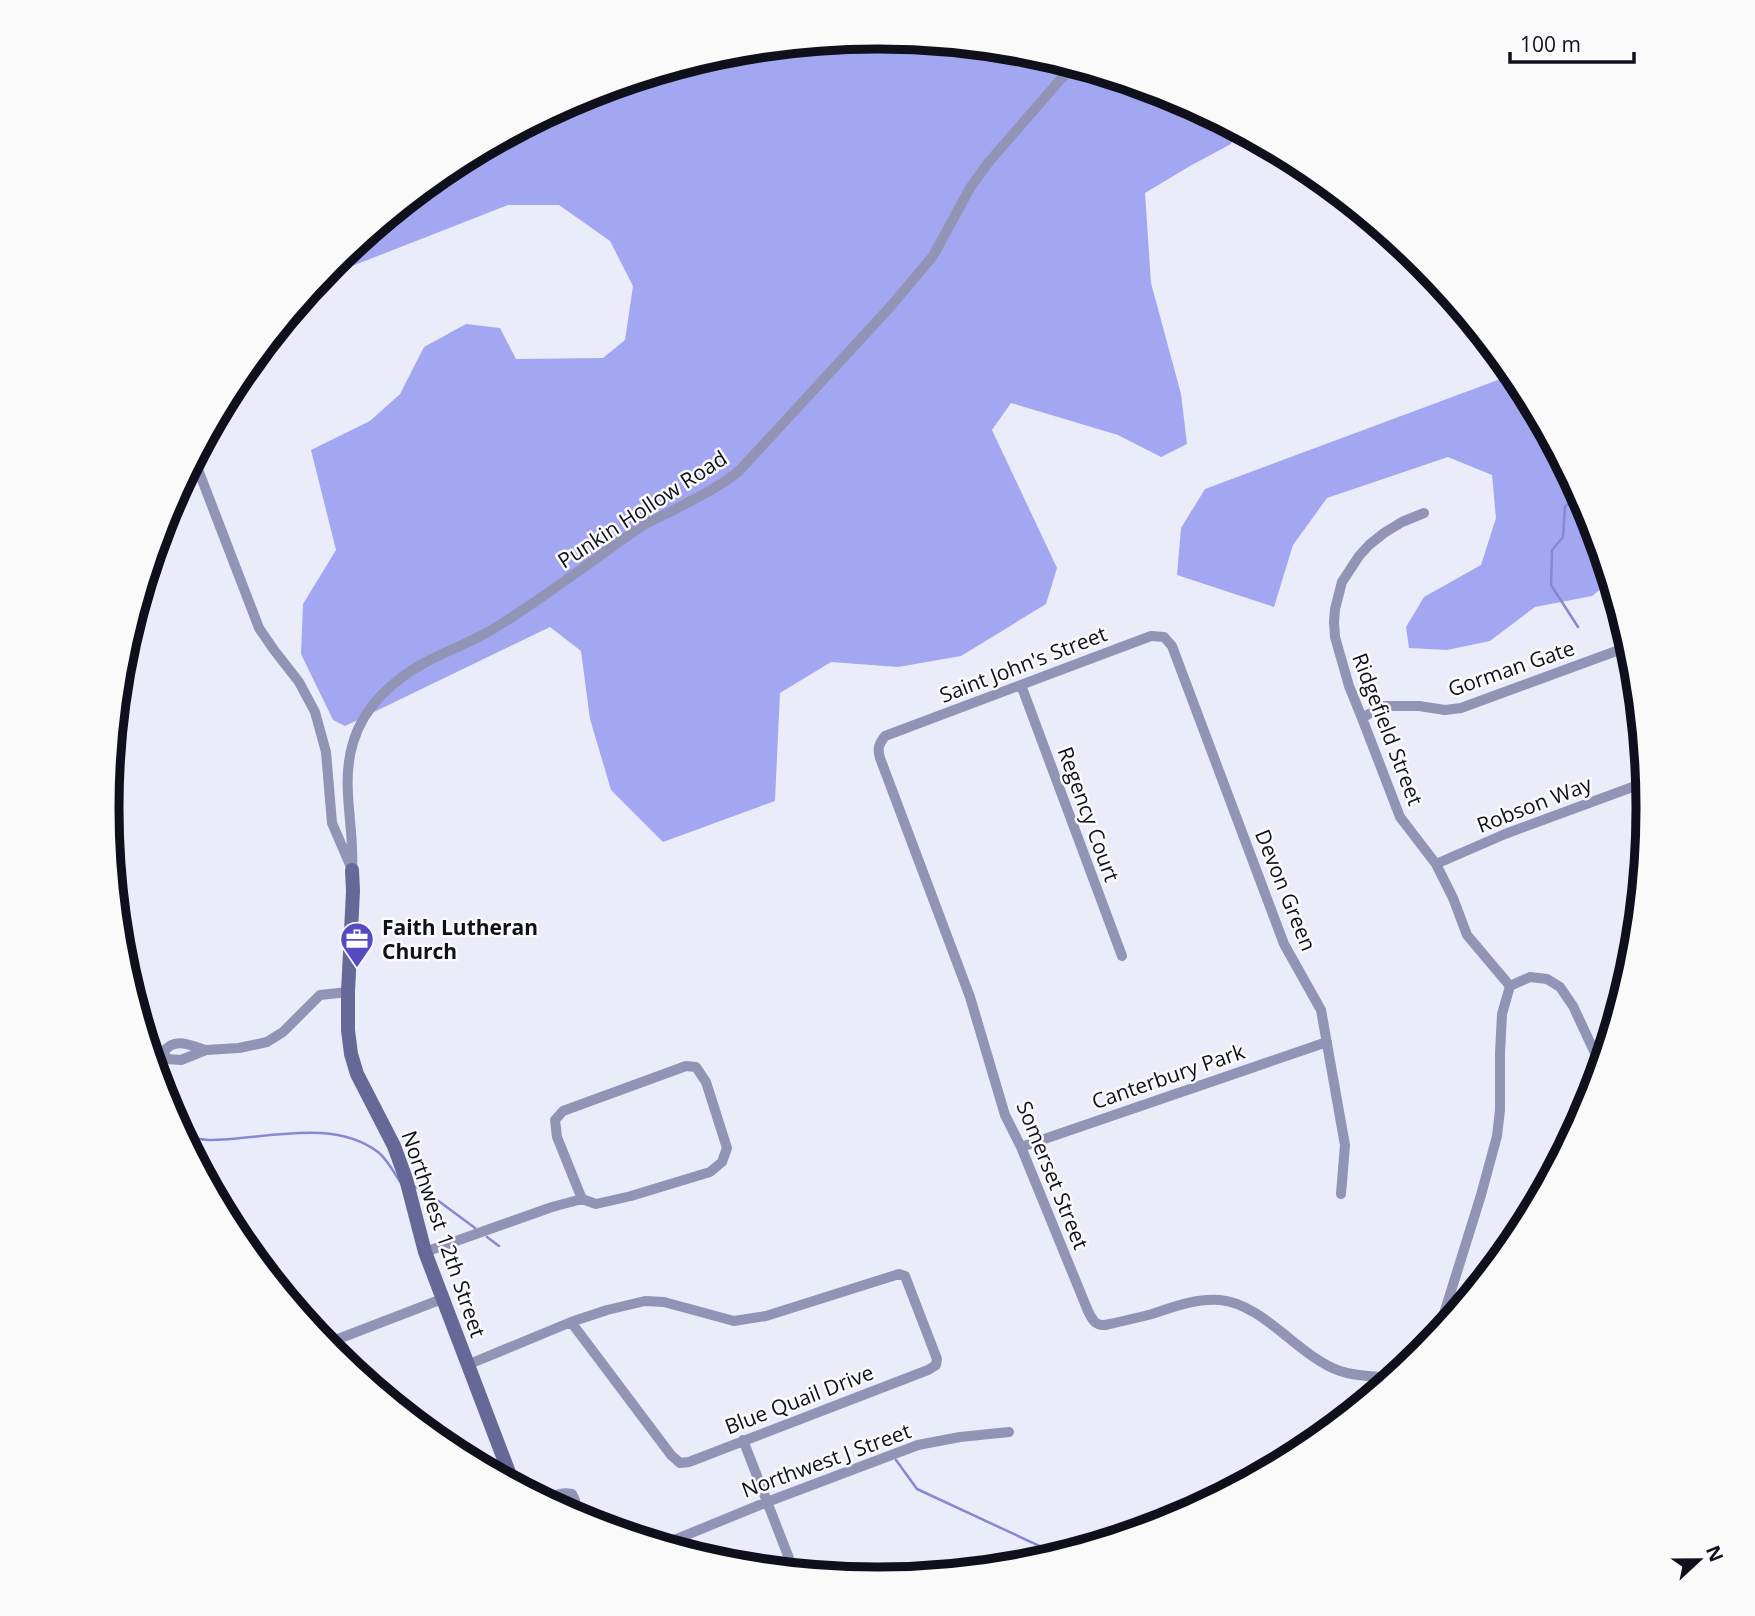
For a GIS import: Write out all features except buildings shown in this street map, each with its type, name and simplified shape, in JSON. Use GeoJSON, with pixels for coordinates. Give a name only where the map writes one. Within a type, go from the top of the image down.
{"type":"FeatureCollection","features":[{"type":"Feature","properties":{"kind":"street","name":"Punkin Hollow Road"},"geometry":{"type":"LineString","coordinates":[[352,870],[348,766],[359,727],[381,697],[393,684],[425,663],[493,629],[644,525],[722,484],[739,471],[891,306],[933,256],[970,188],[988,163],[1067,73]]}},
{"type":"Feature","properties":{"kind":"street"},"geometry":{"type":"LineString","coordinates":[[198,470],[259,628],[299,682],[315,712],[326,752],[332,823],[352,870]]}},
{"type":"Feature","properties":{"kind":"street","name":"Ridgefield Street"},"geometry":{"type":"LineString","coordinates":[[1424,513],[1402,522],[1369,545],[1342,582],[1335,610],[1335,637],[1346,678],[1400,817],[1436,864],[1467,934],[1510,986]]}},
{"type":"Feature","properties":{"kind":"street","name":"Saint John's Street"},"geometry":{"type":"LineString","coordinates":[[886,736],[1151,636],[1164,637],[1172,646]]}},
{"type":"Feature","properties":{"kind":"street","name":"Devon Green"},"geometry":{"type":"LineString","coordinates":[[1172,646],[1284,944],[1321,1010],[1345,1145],[1341,1194]]}},
{"type":"Feature","properties":{"kind":"street","name":"Gorman Gate"},"geometry":{"type":"LineString","coordinates":[[1362,718],[1383,706],[1419,706],[1446,710],[1461,708],[1620,650]]}},
{"type":"Feature","properties":{"kind":"street","name":"Regency Court"},"geometry":{"type":"LineString","coordinates":[[1021,685],[1122,956]]}},
{"type":"Feature","properties":{"kind":"street","name":"Somerset Street"},"geometry":{"type":"LineString","coordinates":[[886,736],[879,743],[877,750],[970,997],[1005,1115],[1021,1147],[1091,1318],[1100,1326],[1207,1300],[1229,1301],[1251,1311],[1338,1370],[1380,1377]]}},
{"type":"Feature","properties":{"kind":"street","name":"Robson Way"},"geometry":{"type":"LineString","coordinates":[[1436,864],[1506,834],[1636,786]]}},
{"type":"Feature","properties":{"kind":"street","name":"Northwest 12th Street"},"geometry":{"type":"LineString","coordinates":[[352,870],[348,1030],[354,1064],[394,1146],[406,1178],[425,1252],[508,1471]]}},
{"type":"Feature","properties":{"kind":"street"},"geometry":{"type":"LineString","coordinates":[[1445,1312],[1497,1136],[1502,1014],[1510,986],[1530,978],[1547,979],[1560,987],[1573,1006],[1595,1054]]}},
{"type":"Feature","properties":{"kind":"street"},"geometry":{"type":"LineString","coordinates":[[206,1050],[239,1048],[267,1042],[283,1032],[320,995],[348,992]]}},
{"type":"Feature","properties":{"kind":"street","name":"Canterbury Park"},"geometry":{"type":"LineString","coordinates":[[1021,1147],[1327,1042]]}},
{"type":"Feature","properties":{"kind":"street"},"geometry":{"type":"LineString","coordinates":[[425,1252],[552,1207],[582,1199],[596,1204],[710,1172],[722,1162],[727,1148],[706,1083],[695,1067],[670,1070],[563,1111],[555,1120],[557,1137],[582,1199]]}},
{"type":"Feature","properties":{"kind":"street","name":"Blue Quail Drive"},"geometry":{"type":"LineString","coordinates":[[899,1274],[905,1276],[937,1359],[936,1365],[928,1370],[690,1462],[680,1462],[671,1455],[571,1322],[645,1301],[664,1302],[734,1321],[766,1316],[899,1274]]}},
{"type":"Feature","properties":{"kind":"street"},"geometry":{"type":"LineString","coordinates":[[336,1340],[442,1299]]}},
{"type":"Feature","properties":{"kind":"street"},"geometry":{"type":"LineString","coordinates":[[467,1364],[571,1322]]}},
{"type":"Feature","properties":{"kind":"street","name":"Northwest J Street"},"geometry":{"type":"LineString","coordinates":[[676,1539],[918,1445],[1009,1432]]}},
{"type":"Feature","properties":{"kind":"street"},"geometry":{"type":"LineString","coordinates":[[743,1440],[790,1562]]}},
{"type":"Feature","properties":{"kind":"street"},"geometry":{"type":"LineString","coordinates":[[556,1495],[564,1492],[572,1494],[575,1504]]}},
{"type":"Feature","properties":{"kind":"shaded area"},"geometry":{"type":"Polygon","coordinates":[[[878,49],[977,55],[1074,75],[1121,89],[1168,107],[1233,138],[1231,144],[1145,193],[1151,283],[1181,394],[1187,444],[1161,457],[1118,435],[1011,403],[992,430],[1057,568],[1046,604],[961,656],[898,667],[831,662],[780,693],[775,801],[663,842],[611,790],[590,719],[581,651],[550,627],[345,726],[333,720],[301,654],[303,604],[336,550],[311,450],[370,421],[400,394],[424,347],[466,324],[500,328],[516,359],[603,358],[625,340],[633,286],[610,241],[559,205],[508,205],[342,270],[415,206],[456,177],[542,127],[634,89],[681,75],[778,55],[878,49]]]}},
{"type":"Feature","properties":{"kind":"shaded area"},"geometry":{"type":"Polygon","coordinates":[[[1503,378],[1558,472],[1579,518],[1603,587],[1592,596],[1535,607],[1490,641],[1447,650],[1409,648],[1406,627],[1424,597],[1481,565],[1496,518],[1492,475],[1448,457],[1327,498],[1293,545],[1274,607],[1177,575],[1181,528],[1205,489],[1503,378]]]}},
{"type":"Feature","properties":{"kind":"waterway"},"geometry":{"type":"LineString","coordinates":[[1571,501],[1565,507],[1563,537],[1552,550],[1551,585],[1578,627]]}},
{"type":"Feature","properties":{"kind":"waterway"},"geometry":{"type":"LineString","coordinates":[[194,1138],[209,1140],[296,1133],[340,1135],[360,1141],[378,1152],[401,1183]]}},
{"type":"Feature","properties":{"kind":"waterway"},"geometry":{"type":"LineString","coordinates":[[416,1187],[475,1228]]}},
{"type":"Feature","properties":{"kind":"waterway"},"geometry":{"type":"LineString","coordinates":[[487,1237],[499,1246]]}},
{"type":"Feature","properties":{"kind":"waterway"},"geometry":{"type":"LineString","coordinates":[[896,1460],[917,1489],[1044,1548]]}},
{"type":"Feature","properties":{"kind":"place","name":"Faith Lutheran Church"},"geometry":{"type":"Point","coordinates":[357,969]}}]}
